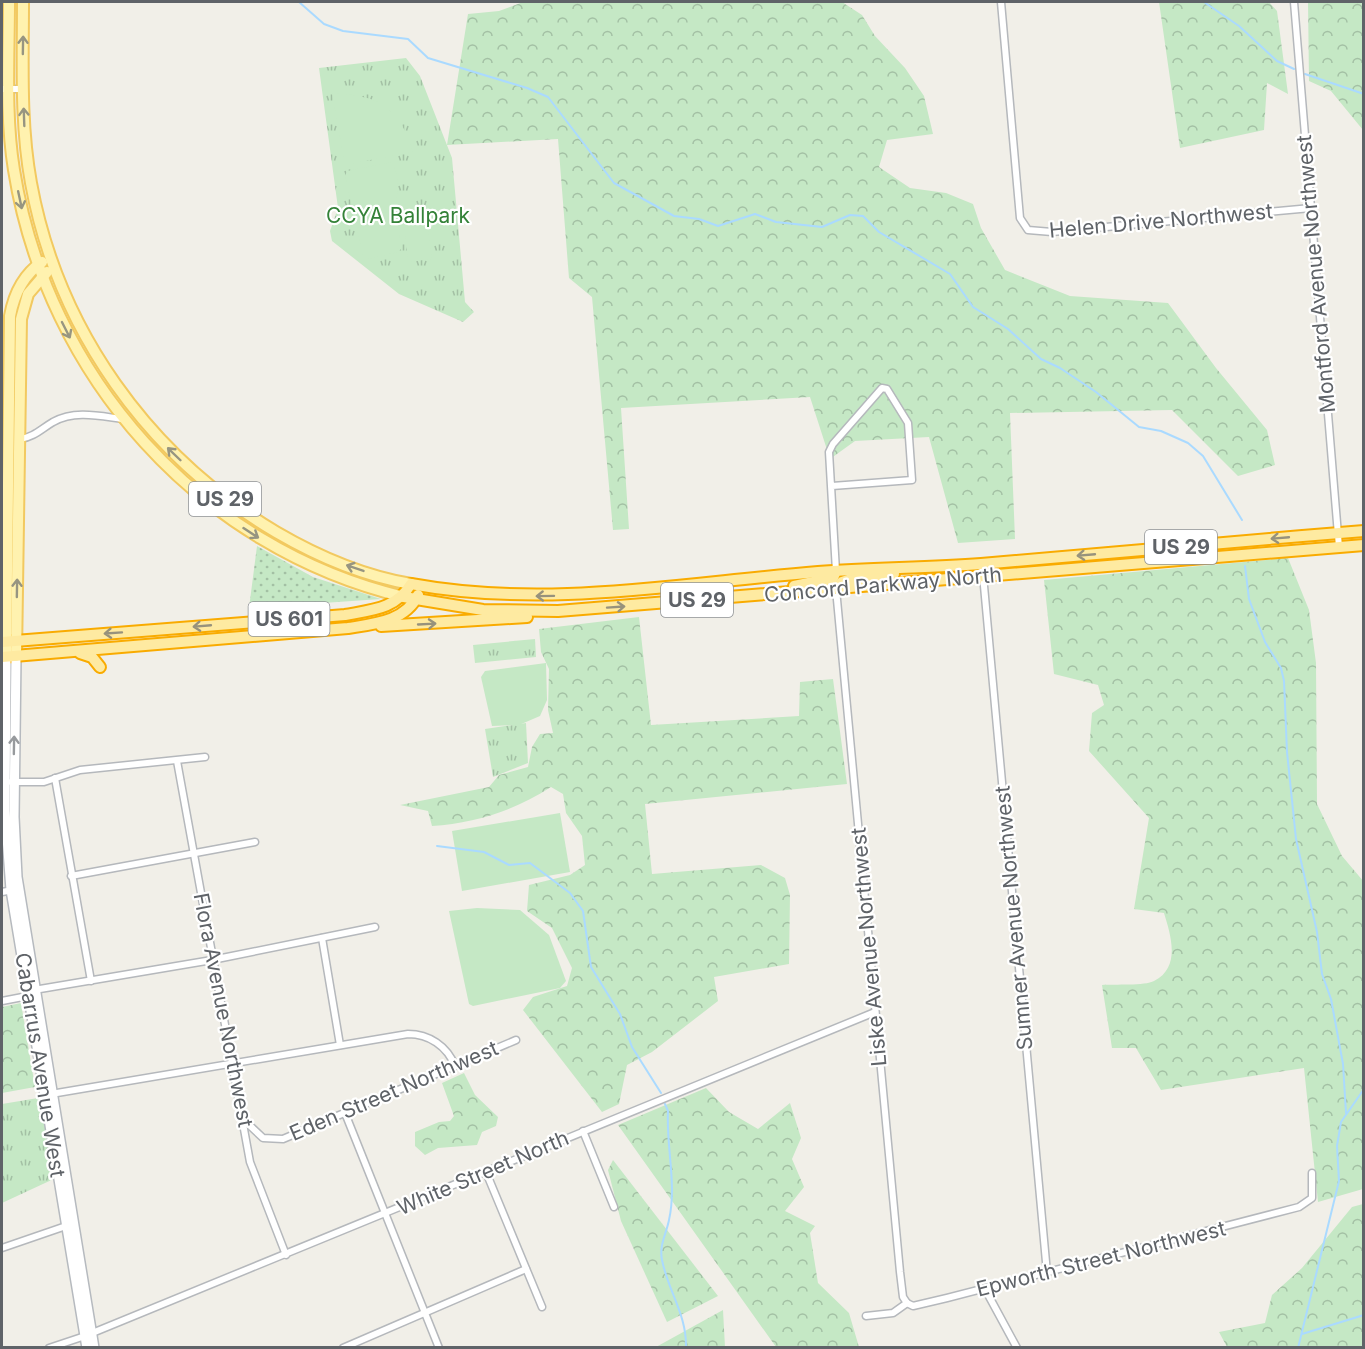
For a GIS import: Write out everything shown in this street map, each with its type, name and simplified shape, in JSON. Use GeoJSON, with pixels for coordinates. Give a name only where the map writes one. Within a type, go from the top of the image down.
{"type":"FeatureCollection","features":[{"type":"Feature","properties":{"kind":"highway","name":"Concord Parkway North"},"geometry":{"type":"LineString","coordinates":[[417,585],[524,597],[661,589],[836,571],[982,564],[1364,531]]}},
{"type":"Feature","properties":{"kind":"highway","name":"Concord Parkway North"},"geometry":{"type":"LineString","coordinates":[[404,597],[483,610],[558,611],[1364,545]]}},
{"type":"Feature","properties":{"kind":"highway"},"geometry":{"type":"LineString","coordinates":[[836,589],[842,582],[891,576],[905,569]]}},
{"type":"Feature","properties":{"kind":"highway"},"geometry":{"type":"LineString","coordinates":[[729,598],[765,589],[833,578],[836,571]]}},
{"type":"Feature","properties":{"kind":"highway"},"geometry":{"type":"LineString","coordinates":[[404,597],[417,585]]}},
{"type":"Feature","properties":{"kind":"highway"},"geometry":{"type":"LineString","coordinates":[[348,628],[384,622],[409,609],[416,600],[417,585]]}},
{"type":"Feature","properties":{"kind":"highway"},"geometry":{"type":"LineString","coordinates":[[661,589],[662,603]]}},
{"type":"Feature","properties":{"kind":"highway","name":"US 601"},"geometry":{"type":"LineString","coordinates":[[8,641],[366,611],[396,603],[404,597]]}},
{"type":"Feature","properties":{"kind":"highway","name":"US 601"},"geometry":{"type":"LineString","coordinates":[[8,656],[348,628],[534,617],[558,611]]}},
{"type":"Feature","properties":{"kind":"highway"},"geometry":{"type":"LineString","coordinates":[[242,623],[243,637]]}},
{"type":"Feature","properties":{"kind":"highway"},"geometry":{"type":"LineString","coordinates":[[68,651],[86,653],[100,667],[104,654],[116,647]]}},
{"type":"Feature","properties":{"kind":"main road","name":"US 29"},"geometry":{"type":"LineString","coordinates":[[9,2],[6,89],[14,167],[26,226],[63,324],[111,404],[156,457],[194,492],[267,544],[341,578],[404,597]]}},
{"type":"Feature","properties":{"kind":"main road","name":"US 29"},"geometry":{"type":"LineString","coordinates":[[23,2],[25,145],[31,183],[52,262],[85,338],[122,394],[171,453],[212,489],[296,543],[346,565],[417,585]]}},
{"type":"Feature","properties":{"kind":"main road","name":"Cabarrus Avenue West"},"geometry":{"type":"LineString","coordinates":[[52,262],[39,264],[21,284],[13,303],[11,319],[8,451],[6,891],[51,1094],[88,1335],[87,1347]]}},
{"type":"Feature","properties":{"kind":"main road","name":"Cabarrus Avenue West"},"geometry":{"type":"LineString","coordinates":[[8,641],[18,536],[20,439],[11,319],[52,262]]}},
{"type":"Feature","properties":{"kind":"main road"},"geometry":{"type":"LineString","coordinates":[[9,386],[14,392],[14,433],[20,439]]}},
{"type":"Feature","properties":{"kind":"main road"},"geometry":{"type":"LineString","coordinates":[[8,451],[14,460],[13,531],[18,536]]}},
{"type":"Feature","properties":{"kind":"main road","name":"Cabarrus Avenue West"},"geometry":{"type":"LineString","coordinates":[[6,782],[30,992],[66,1227],[88,1335],[94,1347]]}},
{"type":"Feature","properties":{"kind":"street","name":"Helen Drive Northwest"},"geometry":{"type":"LineString","coordinates":[[1000,2],[1020,218],[1028,230],[1052,232],[1311,208]]}},
{"type":"Feature","properties":{"kind":"street","name":"Montford Avenue Northwest"},"geometry":{"type":"LineString","coordinates":[[1294,2],[1339,547]]}},
{"type":"Feature","properties":{"kind":"street"},"geometry":{"type":"LineString","coordinates":[[6,89],[23,89]]}},
{"type":"Feature","properties":{"kind":"street"},"geometry":{"type":"LineString","coordinates":[[832,486],[912,480],[908,423],[888,389],[882,388],[833,444],[829,452],[836,571]]}},
{"type":"Feature","properties":{"kind":"street"},"geometry":{"type":"LineString","coordinates":[[101,416],[111,404]]}},
{"type":"Feature","properties":{"kind":"street"},"geometry":{"type":"LineString","coordinates":[[20,439],[34,435],[64,417],[101,416],[122,419]]}},
{"type":"Feature","properties":{"kind":"street","name":"Sumner Avenue Northwest"},"geometry":{"type":"LineString","coordinates":[[982,564],[1047,1273]]}},
{"type":"Feature","properties":{"kind":"street","name":"Liske Avenue Northwest"},"geometry":{"type":"LineString","coordinates":[[836,589],[901,1289],[907,1304]]}},
{"type":"Feature","properties":{"kind":"street"},"geometry":{"type":"LineString","coordinates":[[6,782],[44,782],[80,770],[205,757]]}},
{"type":"Feature","properties":{"kind":"street","name":"Flora Avenue Northwest"},"geometry":{"type":"LineString","coordinates":[[177,761],[250,1162],[286,1255]]}},
{"type":"Feature","properties":{"kind":"street"},"geometry":{"type":"LineString","coordinates":[[55,778],[91,981]]}},
{"type":"Feature","properties":{"kind":"street"},"geometry":{"type":"LineString","coordinates":[[71,876],[255,842]]}},
{"type":"Feature","properties":{"kind":"street"},"geometry":{"type":"LineString","coordinates":[[6,891],[15,891],[23,918]]}},
{"type":"Feature","properties":{"kind":"street"},"geometry":{"type":"LineString","coordinates":[[2,1001],[30,992],[212,960],[375,927]]}},
{"type":"Feature","properties":{"kind":"street"},"geometry":{"type":"LineString","coordinates":[[322,938],[340,1045]]}},
{"type":"Feature","properties":{"kind":"street","name":"White Street North"},"geometry":{"type":"LineString","coordinates":[[49,1347],[88,1335],[286,1255],[875,1012]]}},
{"type":"Feature","properties":{"kind":"street"},"geometry":{"type":"LineString","coordinates":[[51,1094],[417,1034],[445,1049],[455,1066]]}},
{"type":"Feature","properties":{"kind":"street","name":"Eden Street Northwest"},"geometry":{"type":"LineString","coordinates":[[252,1130],[263,1138],[284,1139],[516,1040]]}},
{"type":"Feature","properties":{"kind":"street"},"geometry":{"type":"LineString","coordinates":[[345,1113],[439,1347]]}},
{"type":"Feature","properties":{"kind":"street"},"geometry":{"type":"LineString","coordinates":[[243,1120],[252,1130],[247,1136]]}},
{"type":"Feature","properties":{"kind":"street"},"geometry":{"type":"LineString","coordinates":[[583,1131],[614,1207]]}},
{"type":"Feature","properties":{"kind":"street"},"geometry":{"type":"LineString","coordinates":[[486,1172],[542,1307]]}},
{"type":"Feature","properties":{"kind":"street","name":"Epworth Street Northwest"},"geometry":{"type":"LineString","coordinates":[[866,1316],[893,1313],[907,1304],[913,1306],[1047,1273],[1306,1204],[1313,1191],[1312,1173]]}},
{"type":"Feature","properties":{"kind":"street"},"geometry":{"type":"LineString","coordinates":[[2,1248],[66,1227]]}},
{"type":"Feature","properties":{"kind":"street"},"geometry":{"type":"LineString","coordinates":[[343,1347],[526,1269]]}},
{"type":"Feature","properties":{"kind":"street"},"geometry":{"type":"LineString","coordinates":[[985,1288],[1017,1347]]}},
{"type":"Feature","properties":{"kind":"green space"},"geometry":{"type":"Polygon","coordinates":[[[523,2],[842,2],[862,15],[875,36],[905,68],[924,96],[933,134],[887,140],[879,167],[910,188],[946,193],[973,204],[981,228],[1005,270],[1070,296],[1168,303],[1216,368],[1267,430],[1275,465],[1238,476],[1172,410],[1010,413],[1015,539],[958,543],[929,437],[855,441],[830,459],[810,397],[621,408],[629,529],[613,530],[592,297],[569,278],[558,139],[447,145],[468,14],[499,11],[523,2]]]}},
{"type":"Feature","properties":{"kind":"green space"},"geometry":{"type":"Polygon","coordinates":[[[1159,2],[1269,2],[1277,11],[1288,94],[1267,83],[1264,130],[1180,148],[1159,2]]]}},
{"type":"Feature","properties":{"kind":"green space"},"geometry":{"type":"Polygon","coordinates":[[[1308,2],[1363,2],[1363,130],[1331,91],[1309,81],[1308,2]]]}},
{"type":"Feature","properties":{"kind":"green space","name":"CCYA Ballpark"},"geometry":{"type":"Polygon","coordinates":[[[406,58],[420,76],[452,158],[465,302],[474,312],[463,322],[399,294],[332,241],[330,231],[338,208],[319,68],[406,58]]]}},
{"type":"Feature","properties":{"kind":"green space"},"geometry":{"type":"Polygon","coordinates":[[[332,93],[363,97],[385,106],[401,123],[413,152],[349,164],[344,160],[332,93]]]}},
{"type":"Feature","properties":{"kind":"green space"},"geometry":{"type":"Polygon","coordinates":[[[393,162],[398,192],[389,210],[382,215],[395,223],[402,248],[398,252],[367,259],[363,256],[345,176],[347,171],[393,162]]]}},
{"type":"Feature","properties":{"kind":"green space"},"geometry":{"type":"Polygon","coordinates":[[[425,205],[432,259],[408,262],[402,208],[425,205]]]}},
{"type":"Feature","properties":{"kind":"green space"},"geometry":{"type":"Polygon","coordinates":[[[257,546],[313,577],[381,599],[249,608],[257,546]]]}},
{"type":"Feature","properties":{"kind":"green space"},"geometry":{"type":"Polygon","coordinates":[[[1288,558],[1309,610],[1316,663],[1317,804],[1342,856],[1364,882],[1363,1189],[1318,1202],[1304,1068],[1161,1090],[1136,1048],[1112,1048],[1102,985],[1154,981],[1168,968],[1172,950],[1171,941],[1164,913],[1134,909],[1149,818],[1089,751],[1092,713],[1104,705],[1098,685],[1054,674],[1044,580],[1288,558]]]}},
{"type":"Feature","properties":{"kind":"green space"},"geometry":{"type":"Polygon","coordinates":[[[639,617],[651,725],[799,716],[800,682],[833,679],[847,784],[645,804],[652,874],[761,865],[785,878],[790,895],[789,964],[714,977],[718,1001],[652,1052],[627,1065],[619,1104],[602,1112],[523,1010],[533,997],[567,986],[572,968],[552,928],[527,911],[529,885],[570,875],[585,865],[582,836],[566,813],[563,794],[551,787],[523,803],[479,819],[432,826],[428,811],[400,805],[489,787],[499,775],[528,767],[532,747],[540,734],[553,733],[548,710],[549,669],[541,652],[539,629],[639,617]]]}},
{"type":"Feature","properties":{"kind":"green space"},"geometry":{"type":"Polygon","coordinates":[[[535,639],[536,657],[475,663],[473,645],[535,639]]]}},
{"type":"Feature","properties":{"kind":"green space"},"geometry":{"type":"Polygon","coordinates":[[[546,663],[547,700],[540,716],[519,725],[492,726],[481,677],[485,671],[546,663]]]}},
{"type":"Feature","properties":{"kind":"green space"},"geometry":{"type":"Polygon","coordinates":[[[526,723],[528,763],[493,777],[485,729],[526,723]]]}},
{"type":"Feature","properties":{"kind":"green space"},"geometry":{"type":"Polygon","coordinates":[[[560,813],[570,872],[462,891],[452,831],[560,813]]]}},
{"type":"Feature","properties":{"kind":"green space"},"geometry":{"type":"Polygon","coordinates":[[[477,908],[520,910],[549,935],[566,981],[560,988],[473,1006],[469,1004],[449,911],[477,908]]]}},
{"type":"Feature","properties":{"kind":"green space"},"geometry":{"type":"Polygon","coordinates":[[[21,1003],[35,1087],[2,1093],[2,1007],[21,1003]]]}},
{"type":"Feature","properties":{"kind":"green space"},"geometry":{"type":"Polygon","coordinates":[[[464,1073],[475,1095],[498,1117],[496,1126],[482,1132],[477,1145],[438,1148],[425,1155],[415,1146],[415,1132],[439,1122],[450,1121],[454,1116],[442,1083],[464,1073]]]}},
{"type":"Feature","properties":{"kind":"green space"},"geometry":{"type":"Polygon","coordinates":[[[706,1088],[729,1112],[758,1129],[790,1103],[801,1138],[792,1159],[804,1187],[785,1211],[815,1226],[810,1233],[818,1283],[849,1313],[859,1347],[776,1347],[618,1125],[706,1088]]]}},
{"type":"Feature","properties":{"kind":"green space"},"geometry":{"type":"Polygon","coordinates":[[[44,1097],[58,1177],[2,1203],[2,1104],[44,1097]]]}},
{"type":"Feature","properties":{"kind":"green space"},"geometry":{"type":"Polygon","coordinates":[[[613,1160],[718,1296],[667,1322],[621,1221],[608,1170],[613,1160]]]}},
{"type":"Feature","properties":{"kind":"green space"},"geometry":{"type":"Polygon","coordinates":[[[1363,1204],[1363,1347],[1227,1347],[1219,1332],[1265,1323],[1272,1295],[1302,1268],[1352,1207],[1363,1204]]]}},
{"type":"Feature","properties":{"kind":"green space"},"geometry":{"type":"Polygon","coordinates":[[[723,1310],[725,1347],[656,1347],[723,1310]]]}},
{"type":"Feature","properties":{"kind":"waterway"},"geometry":{"type":"LineString","coordinates":[[299,2],[324,24],[343,31],[408,39],[428,58],[527,88],[548,97],[614,183],[674,216],[699,219],[718,226],[755,214],[776,222],[822,227],[850,215],[863,216],[879,232],[950,274],[973,307],[1008,329],[1041,359],[1060,368],[1096,392],[1139,427],[1161,431],[1188,443],[1203,456],[1242,520]]}},
{"type":"Feature","properties":{"kind":"waterway"},"geometry":{"type":"LineString","coordinates":[[1204,2],[1239,26],[1277,61],[1294,69]]}},
{"type":"Feature","properties":{"kind":"waterway"},"geometry":{"type":"LineString","coordinates":[[1305,74],[1364,94]]}},
{"type":"Feature","properties":{"kind":"waterway"},"geometry":{"type":"LineString","coordinates":[[1245,566],[1249,599],[1265,642],[1281,668],[1284,681],[1287,752],[1296,839],[1317,932],[1322,974],[1331,999],[1343,1064],[1346,1113]]}},
{"type":"Feature","properties":{"kind":"waterway"},"geometry":{"type":"LineString","coordinates":[[437,846],[484,852],[509,865],[530,863],[570,893],[583,911],[591,967],[620,1014],[632,1047],[661,1093]]}},
{"type":"Feature","properties":{"kind":"waterway"},"geometry":{"type":"LineString","coordinates":[[1298,1348],[1339,1181],[1337,1146],[1341,1122],[1364,1089]]}},
{"type":"Feature","properties":{"kind":"waterway"},"geometry":{"type":"LineString","coordinates":[[665,1104],[668,1111],[672,1193],[661,1255],[684,1325],[686,1348]]}},
{"type":"Feature","properties":{"kind":"waterway"},"geometry":{"type":"LineString","coordinates":[[1302,1334],[1364,1315]]}}]}
